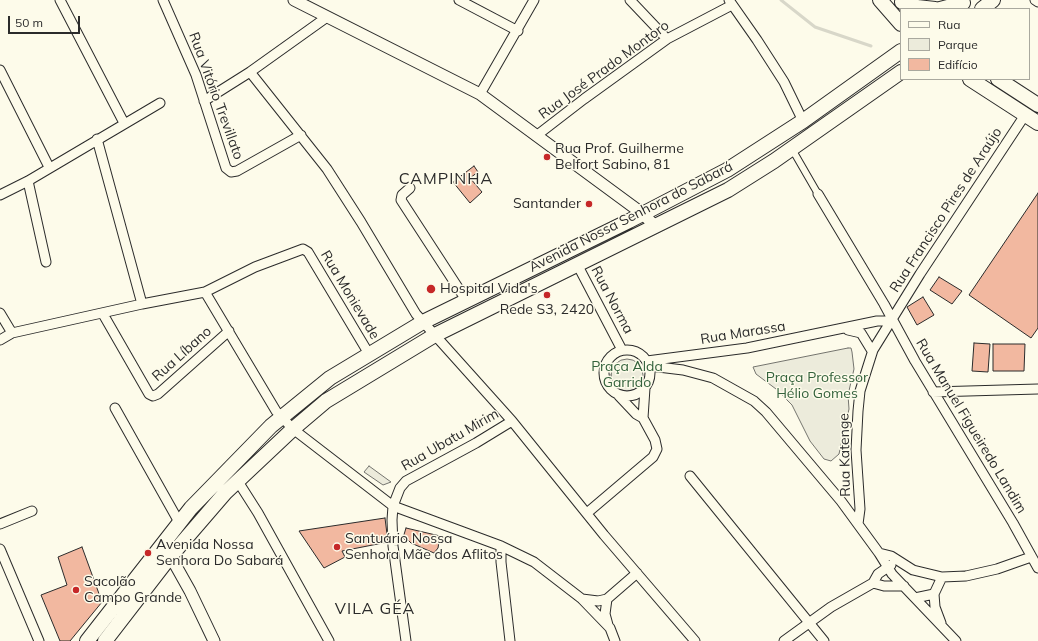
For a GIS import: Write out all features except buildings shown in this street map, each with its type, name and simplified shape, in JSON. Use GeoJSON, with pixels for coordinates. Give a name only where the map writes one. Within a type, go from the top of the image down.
{"type":"FeatureCollection","features":[{"type":"Feature","properties":{"kind":"main road"},"geometry":{"type":"LineString","coordinates":[[880,0],[900,23]]}},
{"type":"Feature","properties":{"kind":"main road"},"geometry":{"type":"LineString","coordinates":[[983,8],[993,0]]}},
{"type":"Feature","properties":{"kind":"main road"},"geometry":{"type":"LineString","coordinates":[[904,4],[926,8]]}},
{"type":"Feature","properties":{"kind":"main road"},"geometry":{"type":"LineString","coordinates":[[946,8],[962,5]]}},
{"type":"Feature","properties":{"kind":"main road","name":"Avenida Nossa Senhora do Sabará"},"geometry":{"type":"LineString","coordinates":[[87,641],[180,522],[224,473],[281,418],[330,378],[423,322],[643,214],[742,161],[803,121],[900,52]]}},
{"type":"Feature","properties":{"kind":"main road"},"geometry":{"type":"LineString","coordinates":[[880,86],[900,65]]}},
{"type":"Feature","properties":{"kind":"main road","name":"Avenida Nossa Senhora do Sabará"},"geometry":{"type":"LineString","coordinates":[[105,641],[169,558],[237,480],[326,401],[435,335],[728,190],[792,149],[900,73]]}},
{"type":"Feature","properties":{"kind":"main road"},"geometry":{"type":"LineString","coordinates":[[972,80],[1038,123]]}},
{"type":"Feature","properties":{"kind":"main road"},"geometry":{"type":"LineString","coordinates":[[1000,80],[1038,105]]}},
{"type":"Feature","properties":{"kind":"street"},"geometry":{"type":"LineString","coordinates":[[60,0],[124,123]]}},
{"type":"Feature","properties":{"kind":"street","name":"Rua Vitório Trevillato"},"geometry":{"type":"LineString","coordinates":[[163,0],[187,52],[226,168],[231,172],[237,171],[301,135]]}},
{"type":"Feature","properties":{"kind":"street"},"geometry":{"type":"LineString","coordinates":[[294,0],[480,94],[643,214],[656,226]]}},
{"type":"Feature","properties":{"kind":"street"},"geometry":{"type":"LineString","coordinates":[[459,0],[518,31]]}},
{"type":"Feature","properties":{"kind":"street"},"geometry":{"type":"LineString","coordinates":[[480,94],[518,31],[534,0]]}},
{"type":"Feature","properties":{"kind":"street"},"geometry":{"type":"LineString","coordinates":[[630,0],[667,39]]}},
{"type":"Feature","properties":{"kind":"street"},"geometry":{"type":"LineString","coordinates":[[730,2],[784,82],[803,121]]}},
{"type":"Feature","properties":{"kind":"street","name":"Rua José Prado Montoro"},"geometry":{"type":"LineString","coordinates":[[536,136],[667,39],[730,2]]}},
{"type":"Feature","properties":{"kind":"street"},"geometry":{"type":"LineString","coordinates":[[204,100],[250,72],[327,17]]}},
{"type":"Feature","properties":{"kind":"street"},"geometry":{"type":"LineString","coordinates":[[0,70],[49,167]]}},
{"type":"Feature","properties":{"kind":"street"},"geometry":{"type":"LineString","coordinates":[[250,72],[301,135],[331,176],[416,314],[512,421],[695,641]]}},
{"type":"Feature","properties":{"kind":"street"},"geometry":{"type":"LineString","coordinates":[[0,195],[28,181],[49,167],[160,103]]}},
{"type":"Feature","properties":{"kind":"street","name":"Rua Francisco Pires de Araújo"},"geometry":{"type":"LineString","coordinates":[[891,321],[1025,115]]}},
{"type":"Feature","properties":{"kind":"street"},"geometry":{"type":"LineString","coordinates":[[97,139],[142,304]]}},
{"type":"Feature","properties":{"kind":"street"},"geometry":{"type":"LineString","coordinates":[[792,149],[818,194]]}},
{"type":"Feature","properties":{"kind":"street"},"geometry":{"type":"LineString","coordinates":[[28,181],[46,262]]}},
{"type":"Feature","properties":{"kind":"street"},"geometry":{"type":"LineString","coordinates":[[410,188],[402,195],[401,199],[466,300]]}},
{"type":"Feature","properties":{"kind":"street","name":"Rua Manuel Figueiredo Landim"},"geometry":{"type":"LineString","coordinates":[[818,194],[884,304],[891,321],[1013,523],[1038,568]]}},
{"type":"Feature","properties":{"kind":"street","name":"Rua Monievade"},"geometry":{"type":"LineString","coordinates":[[0,340],[12,333],[103,314],[142,304],[205,292],[255,267],[303,248],[308,252],[369,354]]}},
{"type":"Feature","properties":{"kind":"street","name":"Rua Norma"},"geometry":{"type":"LineString","coordinates":[[577,264],[622,350]]}},
{"type":"Feature","properties":{"kind":"street"},"geometry":{"type":"LineString","coordinates":[[205,292],[281,418],[293,429],[393,506],[501,546],[534,562],[582,599],[610,628]]}},
{"type":"Feature","properties":{"kind":"street"},"geometry":{"type":"LineString","coordinates":[[0,313],[12,333]]}},
{"type":"Feature","properties":{"kind":"street","name":"Rua Líbano"},"geometry":{"type":"LineString","coordinates":[[103,314],[149,394],[153,396],[158,394],[229,330]]}},
{"type":"Feature","properties":{"kind":"street","name":"Rua Marassa"},"geometry":{"type":"LineString","coordinates":[[649,364],[747,348],[877,321],[891,321]]}},
{"type":"Feature","properties":{"kind":"street","name":"Rua Katenge"},"geometry":{"type":"LineString","coordinates":[[858,524],[860,493],[856,450],[860,391],[872,351],[891,321]]}},
{"type":"Feature","properties":{"kind":"street","name":"Rua Marassa"},"geometry":{"type":"LineString","coordinates":[[844,329],[861,333],[872,351]]}},
{"type":"Feature","properties":{"kind":"street"},"geometry":{"type":"LineString","coordinates":[[587,512],[653,457],[657,449],[655,440],[643,418],[636,414],[619,396],[611,390],[606,383],[604,368],[612,355],[622,350],[638,352],[649,364],[683,370],[713,378],[754,401],[766,412],[841,500],[879,553],[888,569],[956,641]]}},
{"type":"Feature","properties":{"kind":"street"},"geometry":{"type":"LineString","coordinates":[[643,418],[645,388],[650,378],[649,364]]}},
{"type":"Feature","properties":{"kind":"street"},"geometry":{"type":"LineString","coordinates":[[619,396],[636,395],[645,388]]}},
{"type":"Feature","properties":{"kind":"street"},"geometry":{"type":"LineString","coordinates":[[933,392],[1038,389]]}},
{"type":"Feature","properties":{"kind":"street"},"geometry":{"type":"LineString","coordinates":[[115,408],[180,522]]}},
{"type":"Feature","properties":{"kind":"street","name":"Rua Ubatu Mirim"},"geometry":{"type":"LineString","coordinates":[[406,641],[393,546],[393,506],[400,488],[406,481],[476,443],[512,421]]}},
{"type":"Feature","properties":{"kind":"street"},"geometry":{"type":"LineString","coordinates":[[690,476],[824,641]]}},
{"type":"Feature","properties":{"kind":"street"},"geometry":{"type":"LineString","coordinates":[[237,480],[258,513],[329,641]]}},
{"type":"Feature","properties":{"kind":"street"},"geometry":{"type":"LineString","coordinates":[[0,524],[32,511]]}},
{"type":"Feature","properties":{"kind":"street"},"geometry":{"type":"LineString","coordinates":[[501,546],[508,641]]}},
{"type":"Feature","properties":{"kind":"street"},"geometry":{"type":"LineString","coordinates":[[0,549],[39,641]]}},
{"type":"Feature","properties":{"kind":"street"},"geometry":{"type":"LineString","coordinates":[[879,553],[887,554],[913,570],[942,577],[966,576],[997,569],[1031,557]]}},
{"type":"Feature","properties":{"kind":"street"},"geometry":{"type":"LineString","coordinates":[[169,558],[176,566],[190,591],[214,641]]}},
{"type":"Feature","properties":{"kind":"street"},"geometry":{"type":"LineString","coordinates":[[784,641],[831,607],[873,583],[878,574],[888,569],[897,560]]}},
{"type":"Feature","properties":{"kind":"street"},"geometry":{"type":"LineString","coordinates":[[582,599],[593,601],[607,599],[637,573]]}},
{"type":"Feature","properties":{"kind":"street"},"geometry":{"type":"LineString","coordinates":[[941,625],[935,607],[934,594],[942,577]]}},
{"type":"Feature","properties":{"kind":"street"},"geometry":{"type":"LineString","coordinates":[[873,583],[884,586],[904,586]]}},
{"type":"Feature","properties":{"kind":"street"},"geometry":{"type":"LineString","coordinates":[[915,598],[934,594]]}},
{"type":"Feature","properties":{"kind":"street"},"geometry":{"type":"LineString","coordinates":[[607,599],[605,617],[615,641]]}},
{"type":"Feature","properties":{"kind":"green space","name":"Praça Professor Hélio Gomes"},"geometry":{"type":"Polygon","coordinates":[[[851,348],[854,369],[848,395],[849,409],[839,454],[831,461],[824,459],[810,441],[792,405],[776,389],[756,374],[753,367],[851,348]]]}},
{"type":"Feature","properties":{"kind":"green space","name":"Praça Alda Garrido"},"geometry":{"type":"Polygon","coordinates":[[[627,359],[638,364],[643,375],[638,386],[627,391],[616,386],[611,375],[616,364],[627,359]]]}},
{"type":"Feature","properties":{"kind":"green space"},"geometry":{"type":"Polygon","coordinates":[[[369,466],[391,482],[383,485],[364,472],[369,466]]]}},
{"type":"Feature","properties":{"kind":"waterway"},"geometry":{"type":"LineString","coordinates":[[781,0],[815,27],[871,46]]}},
{"type":"Feature","properties":{"kind":"place","name":"Rua Prof. Guilherme Belfort Sabino, 81"},"geometry":{"type":"Point","coordinates":[547,157]}},
{"type":"Feature","properties":{"kind":"place","name":"Santander"},"geometry":{"type":"Point","coordinates":[589,204]}},
{"type":"Feature","properties":{"kind":"place","name":"Hospital Vida's"},"geometry":{"type":"Point","coordinates":[431,289]}},
{"type":"Feature","properties":{"kind":"place","name":"Rede S3, 2420"},"geometry":{"type":"Point","coordinates":[547,295]}},
{"type":"Feature","properties":{"kind":"place","name":"Santuário Nossa Senhora Mãe dos Aflitos"},"geometry":{"type":"Point","coordinates":[337,547]}},
{"type":"Feature","properties":{"kind":"place","name":"Avenida Nossa Senhora Do Sabará"},"geometry":{"type":"Point","coordinates":[148,553]}},
{"type":"Feature","properties":{"kind":"place","name":"Sacolão Campo Grande"},"geometry":{"type":"Point","coordinates":[76,590]}},
{"type":"Feature","properties":{"kind":"district","name":"CAMPINHA"},"geometry":{"type":"Point","coordinates":[446,179]}},
{"type":"Feature","properties":{"kind":"district","name":"VILA GÉA"},"geometry":{"type":"Point","coordinates":[375,609]}}]}
